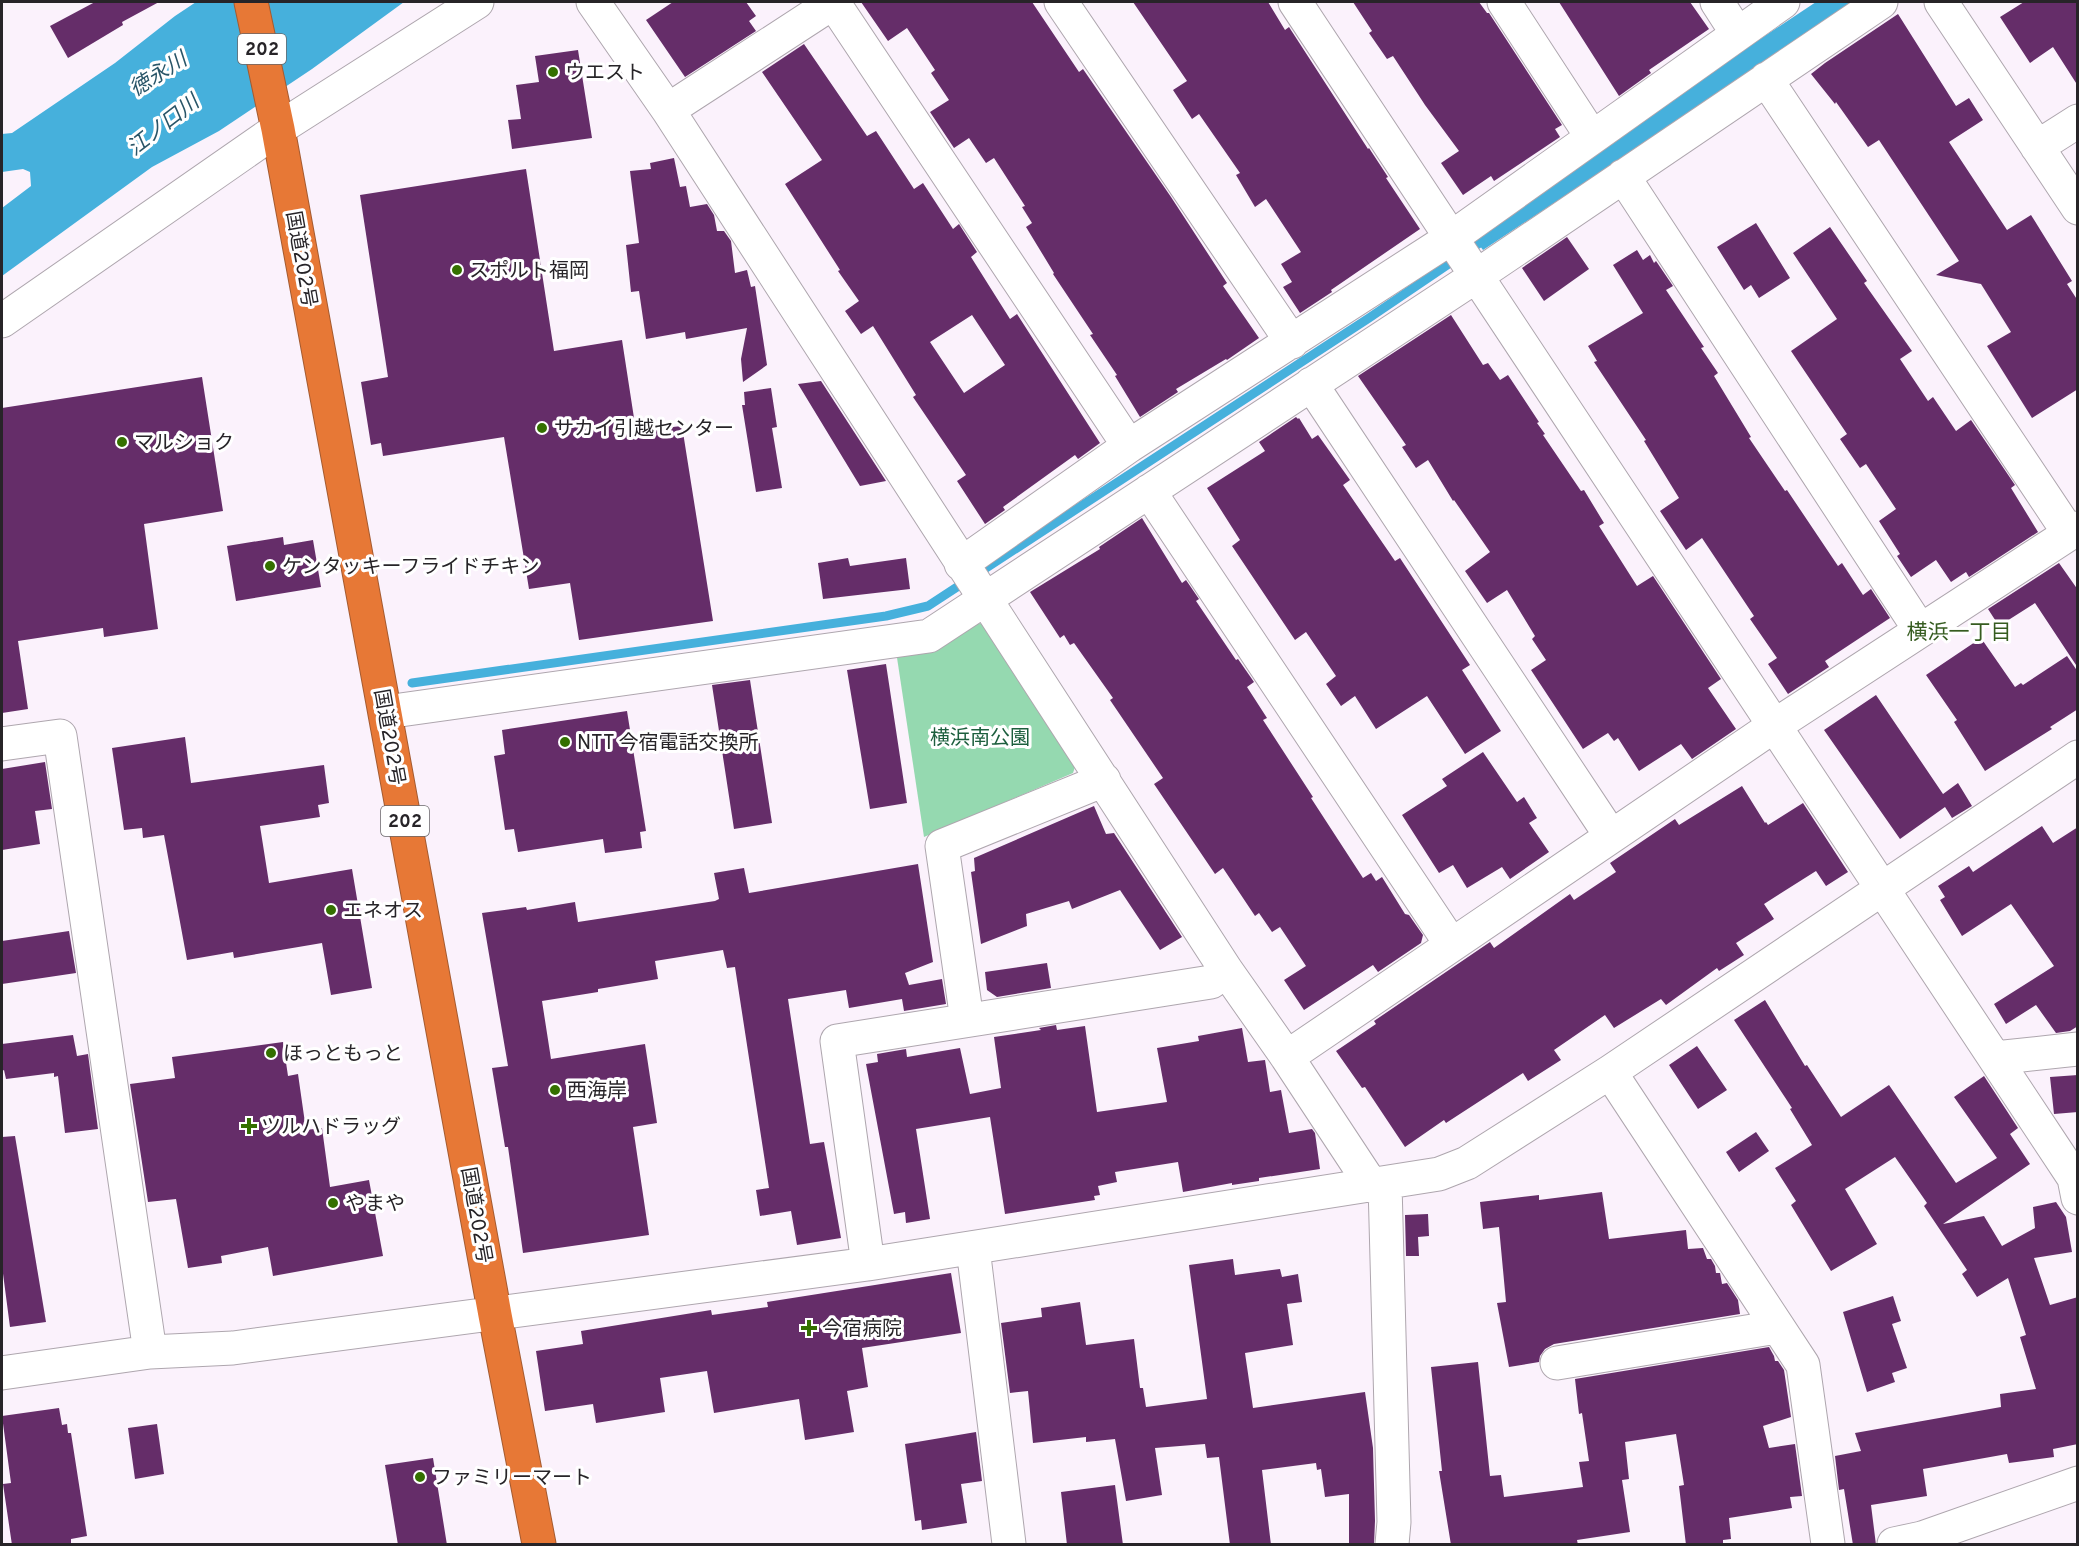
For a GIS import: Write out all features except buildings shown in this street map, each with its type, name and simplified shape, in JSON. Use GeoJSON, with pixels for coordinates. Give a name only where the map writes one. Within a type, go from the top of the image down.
{"type":"FeatureCollection","features":[{"type":"Feature","properties":{"kind":"highway","name":"国道202号"},"geometry":{"type":"LineString","coordinates":[[251,2],[278,129],[539,1545]]}},
{"type":"Feature","properties":{"kind":"street"},"geometry":{"type":"LineString","coordinates":[[2,321],[278,129],[477,2]]}},
{"type":"Feature","properties":{"kind":"street"},"geometry":{"type":"LineString","coordinates":[[593,2],[668,110],[1226,970],[1378,1185],[1394,1522],[1392,1545]]}},
{"type":"Feature","properties":{"kind":"street"},"geometry":{"type":"LineString","coordinates":[[668,110],[834,2],[1129,446]]}},
{"type":"Feature","properties":{"kind":"street"},"geometry":{"type":"LineString","coordinates":[[1061,2],[1292,342]]}},
{"type":"Feature","properties":{"kind":"street"},"geometry":{"type":"LineString","coordinates":[[1295,2],[1451,238],[1478,275],[2074,1178],[2078,1197]]}},
{"type":"Feature","properties":{"kind":"street"},"geometry":{"type":"LineString","coordinates":[[1504,2],[1592,137]]}},
{"type":"Feature","properties":{"kind":"street"},"geometry":{"type":"LineString","coordinates":[[1717,2],[1737,33]]}},
{"type":"Feature","properties":{"kind":"street"},"geometry":{"type":"LineString","coordinates":[[961,564],[1129,446],[1451,238],[1783,2]]}},
{"type":"Feature","properties":{"kind":"street"},"geometry":{"type":"LineString","coordinates":[[386,712],[929,636],[1478,275],[1881,2]]}},
{"type":"Feature","properties":{"kind":"street"},"geometry":{"type":"LineString","coordinates":[[1941,2],[2078,208]]}},
{"type":"Feature","properties":{"kind":"street"},"geometry":{"type":"LineString","coordinates":[[1287,1057],[1774,726],[2073,531],[1766,79]]}},
{"type":"Feature","properties":{"kind":"street"},"geometry":{"type":"LineString","coordinates":[[2037,147],[2078,121]]}},
{"type":"Feature","properties":{"kind":"street"},"geometry":{"type":"LineString","coordinates":[[1623,177],[1920,630]]}},
{"type":"Feature","properties":{"kind":"street"},"geometry":{"type":"LineString","coordinates":[[1311,384],[1611,836]]}},
{"type":"Feature","properties":{"kind":"street"},"geometry":{"type":"LineString","coordinates":[[1149,491],[1451,944]]}},
{"type":"Feature","properties":{"kind":"street"},"geometry":{"type":"LineString","coordinates":[[2,744],[60,736],[150,1352]]}},
{"type":"Feature","properties":{"kind":"street"},"geometry":{"type":"LineString","coordinates":[[2,1373],[150,1352],[233,1348],[868,1264],[1439,1174],[1467,1163],[1610,1072],[2078,757]]}},
{"type":"Feature","properties":{"kind":"street"},"geometry":{"type":"LineString","coordinates":[[967,1020],[942,846],[1104,780]]}},
{"type":"Feature","properties":{"kind":"street"},"geometry":{"type":"LineString","coordinates":[[868,1264],[837,1041],[1211,982],[1226,970]]}},
{"type":"Feature","properties":{"kind":"street"},"geometry":{"type":"LineString","coordinates":[[1995,1058],[2078,1049]]}},
{"type":"Feature","properties":{"kind":"street"},"geometry":{"type":"LineString","coordinates":[[1610,1072],[1803,1365],[1828,1545]]}},
{"type":"Feature","properties":{"kind":"street"},"geometry":{"type":"LineString","coordinates":[[973,1248],[1009,1545]]}},
{"type":"Feature","properties":{"kind":"street"},"geometry":{"type":"LineString","coordinates":[[1557,1363],[1777,1327]]}},
{"type":"Feature","properties":{"kind":"street"},"geometry":{"type":"LineString","coordinates":[[1894,1545],[1922,1538],[2078,1483]]}},
{"type":"Feature","properties":{"kind":"green space","name":"横浜南公園"},"geometry":{"type":"Polygon","coordinates":[[[974,623],[988,624],[1078,758],[1073,773],[924,837],[896,651],[974,623]]]}},
{"type":"Feature","properties":{"kind":"water"},"geometry":{"type":"Polygon","coordinates":[[[196,2],[404,2],[312,69],[219,131],[152,167],[2,276],[2,208],[31,186],[30,172],[23,169],[2,172],[2,134],[12,133],[115,63],[196,2]]]}},
{"type":"Feature","properties":{"kind":"water"},"geometry":{"type":"Polygon","coordinates":[[[1816,2],[1858,2],[1483,250],[1471,234],[1633,123],[1816,2]]]}},
{"type":"Feature","properties":{"kind":"waterway"},"geometry":{"type":"LineString","coordinates":[[412,683],[886,616],[928,606],[1369,318],[1487,238]]}},
{"type":"Feature","properties":{"kind":"place","name":"ウエスト"},"geometry":{"type":"Point","coordinates":[553,72]}},
{"type":"Feature","properties":{"kind":"place","name":"スポルト福岡"},"geometry":{"type":"Point","coordinates":[457,270]}},
{"type":"Feature","properties":{"kind":"place","name":"サカイ引越センター"},"geometry":{"type":"Point","coordinates":[542,428]}},
{"type":"Feature","properties":{"kind":"place","name":"マルショク"},"geometry":{"type":"Point","coordinates":[122,442]}},
{"type":"Feature","properties":{"kind":"place","name":"ケンタッキーフライドチキン"},"geometry":{"type":"Point","coordinates":[270,566]}},
{"type":"Feature","properties":{"kind":"place","name":"NTT 今宿電話交換所"},"geometry":{"type":"Point","coordinates":[565,742]}},
{"type":"Feature","properties":{"kind":"place","name":"エネオス"},"geometry":{"type":"Point","coordinates":[331,910]}},
{"type":"Feature","properties":{"kind":"place","name":"ほっともっと"},"geometry":{"type":"Point","coordinates":[271,1053]}},
{"type":"Feature","properties":{"kind":"place","name":"西海岸"},"geometry":{"type":"Point","coordinates":[555,1090]}},
{"type":"Feature","properties":{"kind":"place","name":"ツルハドラッグ"},"geometry":{"type":"Point","coordinates":[249,1126]}},
{"type":"Feature","properties":{"kind":"place","name":"やまや"},"geometry":{"type":"Point","coordinates":[333,1203]}},
{"type":"Feature","properties":{"kind":"place","name":"今宿病院"},"geometry":{"type":"Point","coordinates":[809,1328]}},
{"type":"Feature","properties":{"kind":"place","name":"ファミリーマート"},"geometry":{"type":"Point","coordinates":[420,1477]}},
{"type":"Feature","properties":{"kind":"district","name":"横浜一丁目"},"geometry":{"type":"Point","coordinates":[1959,632]}},
{"type":"Feature","properties":{"kind":"water label","name":"徳永川"},"geometry":{"type":"Point","coordinates":[158,74]}},
{"type":"Feature","properties":{"kind":"water label","name":"江ノ口川"},"geometry":{"type":"Point","coordinates":[163,125]}}]}
